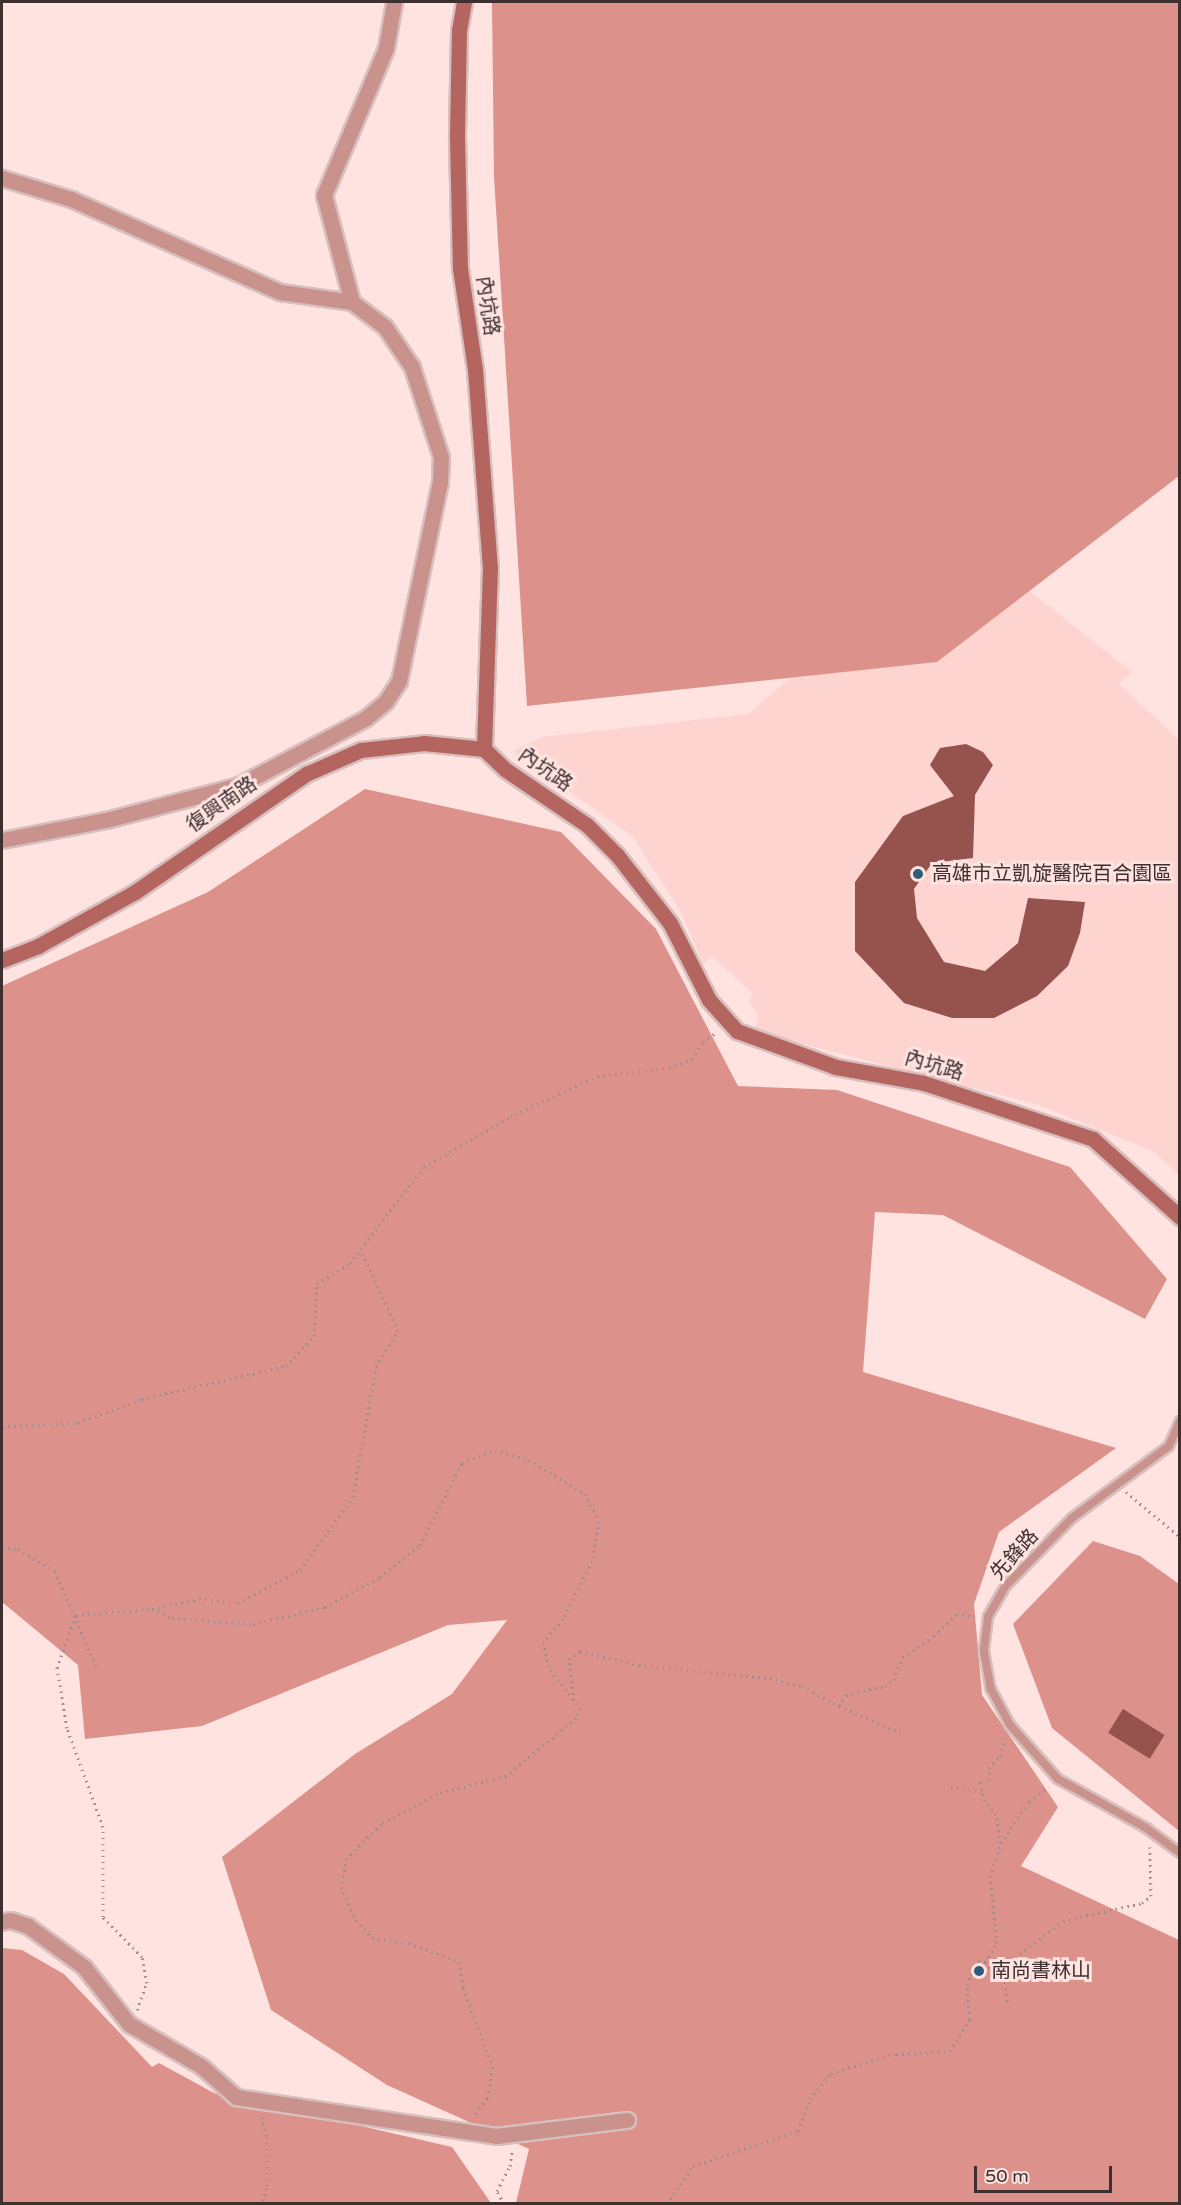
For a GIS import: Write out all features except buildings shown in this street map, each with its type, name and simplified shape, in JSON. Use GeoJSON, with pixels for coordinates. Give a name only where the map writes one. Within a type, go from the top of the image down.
{"type":"FeatureCollection","features":[{"type":"Feature","properties":{"kind":"street"},"geometry":{"type":"LineString","coordinates":[[352,302],[324,195],[386,48],[394,2]]}},
{"type":"Feature","properties":{"kind":"street","name":"內坑路"},"geometry":{"type":"LineString","coordinates":[[464,2],[459,30],[457,126],[460,268],[475,369],[489,567],[484,749],[506,770],[587,825],[617,855],[653,897],[709,1000],[737,1031],[836,1066],[924,1083],[1093,1139],[1179,1217]]}},
{"type":"Feature","properties":{"kind":"street"},"geometry":{"type":"LineString","coordinates":[[2,178],[71,199],[280,292],[352,302],[385,327],[412,367],[441,457],[440,482],[399,681],[386,701],[366,718],[239,785],[106,820],[2,840]]}},
{"type":"Feature","properties":{"kind":"street","name":"復興南路"},"geometry":{"type":"LineString","coordinates":[[2,960],[38,946],[135,892],[260,803],[325,766],[362,750],[424,743],[484,749]]}},
{"type":"Feature","properties":{"kind":"street"},"geometry":{"type":"LineString","coordinates":[[2,1922],[10,1920],[28,1926],[84,1967],[129,2024],[201,2066],[236,2097],[273,2100],[496,2136],[627,2121]]}},
{"type":"Feature","properties":{"kind":"lane","name":"先鋒路"},"geometry":{"type":"LineString","coordinates":[[1179,1421],[1169,1446],[1072,1518],[1005,1587],[988,1617],[984,1651],[991,1689],[1010,1725],[1058,1779],[1146,1827],[1179,1853]]}},
{"type":"Feature","properties":{"kind":"path"},"geometry":{"type":"LineString","coordinates":[[2,1426],[78,1423],[142,1399],[286,1366],[314,1336],[317,1284],[350,1263],[424,1167],[510,1117],[597,1076],[669,1068],[692,1059],[703,1042],[720,1029],[725,1017]]}},
{"type":"Feature","properties":{"kind":"path"},"geometry":{"type":"LineString","coordinates":[[76,1615],[152,1609],[199,1599],[238,1603],[300,1570],[353,1497],[375,1366],[398,1331],[361,1250]]}},
{"type":"Feature","properties":{"kind":"path"},"geometry":{"type":"LineString","coordinates":[[152,1609],[172,1618],[253,1624],[326,1607],[380,1577],[420,1545],[462,1463],[495,1450],[530,1460],[585,1494],[599,1521],[592,1561],[563,1619],[543,1642],[550,1670],[580,1708],[576,1718],[506,1776],[414,1804],[381,1824],[344,1866],[344,1897],[372,1938],[409,1943],[459,1962],[462,1988],[493,2067],[487,2098],[472,2118],[468,2133]]}},
{"type":"Feature","properties":{"kind":"path"},"geometry":{"type":"LineString","coordinates":[[1117,1485],[1179,1537]]}},
{"type":"Feature","properties":{"kind":"path"},"geometry":{"type":"LineString","coordinates":[[2,1548],[18,1549],[55,1571],[97,1668]]}},
{"type":"Feature","properties":{"kind":"path"},"geometry":{"type":"LineString","coordinates":[[76,1615],[57,1668],[67,1728],[103,1827],[103,1917],[142,1957],[147,1983],[129,2024]]}},
{"type":"Feature","properties":{"kind":"path"},"geometry":{"type":"LineString","coordinates":[[839,1706],[846,1695],[885,1686],[894,1680],[903,1657],[934,1636],[956,1615],[988,1617]]}},
{"type":"Feature","properties":{"kind":"path"},"geometry":{"type":"LineString","coordinates":[[574,1700],[569,1659],[580,1651],[639,1665],[770,1678],[802,1686],[839,1706],[901,1734]]}},
{"type":"Feature","properties":{"kind":"path"},"geometry":{"type":"LineString","coordinates":[[1001,1843],[996,1815],[983,1792],[981,1782],[990,1780],[989,1768],[1000,1756],[1010,1725]]}},
{"type":"Feature","properties":{"kind":"path"},"geometry":{"type":"LineString","coordinates":[[985,1962],[997,1943],[990,1877],[1001,1843],[1029,1801],[1058,1779]]}},
{"type":"Feature","properties":{"kind":"path"},"geometry":{"type":"LineString","coordinates":[[951,1786],[983,1792]]}},
{"type":"Feature","properties":{"kind":"path"},"geometry":{"type":"LineString","coordinates":[[996,1972],[1063,1921],[1142,1903],[1150,1896],[1152,1857],[1146,1827]]}},
{"type":"Feature","properties":{"kind":"path"},"geometry":{"type":"LineString","coordinates":[[667,2204],[693,2166],[798,2131],[810,2099],[831,2073],[896,2054],[950,2051],[970,2019],[967,1985],[971,1975],[983,1965],[980,1959],[1004,1982],[1008,2004]]}},
{"type":"Feature","properties":{"kind":"path"},"geometry":{"type":"LineString","coordinates":[[236,2097],[262,2118],[267,2136],[267,2188],[261,2204]]}},
{"type":"Feature","properties":{"kind":"path"},"geometry":{"type":"LineString","coordinates":[[496,2136],[513,2145],[510,2166],[497,2191],[504,2204]]}},
{"type":"Feature","properties":{"kind":"shaded area"},"geometry":{"type":"Polygon","coordinates":[[[492,2],[1179,2],[1179,476],[937,662],[527,706],[494,177],[492,2]]]}},
{"type":"Feature","properties":{"kind":"shaded area","name":"高雄市立凱旋醫院百合園區"},"geometry":{"type":"Polygon","coordinates":[[[958,534],[1132,672],[1118,683],[1179,740],[1179,1175],[1153,1151],[1036,1104],[768,1035],[755,1028],[758,1014],[749,1003],[752,993],[712,956],[703,964],[681,912],[633,837],[513,751],[542,737],[748,714],[958,534]]]}},
{"type":"Feature","properties":{"kind":"shaded area"},"geometry":{"type":"Polygon","coordinates":[[[365,789],[561,832],[656,929],[738,1086],[837,1090],[1070,1167],[1167,1279],[1145,1319],[943,1215],[875,1212],[863,1372],[1116,1448],[999,1532],[974,1604],[982,1695],[1058,1807],[1021,1866],[1179,1940],[1179,2203],[516,2203],[529,2149],[387,2085],[271,2010],[222,1857],[355,1754],[452,1694],[507,1620],[448,1625],[202,1726],[85,1739],[78,1665],[2,1602],[2,986],[208,892],[365,789]]]}},
{"type":"Feature","properties":{"kind":"shaded area"},"geometry":{"type":"Polygon","coordinates":[[[1093,1541],[1140,1556],[1179,1584],[1179,1831],[1052,1728],[1013,1624],[1093,1541]]]}},
{"type":"Feature","properties":{"kind":"shaded area"},"geometry":{"type":"Polygon","coordinates":[[[2,1948],[22,1950],[64,1974],[152,2067],[159,2063],[214,2093],[286,2114],[344,2122],[452,2147],[491,2203],[2,2203],[2,1948]]]}},
{"type":"Feature","properties":{"kind":"place","name":"高雄市立凱旋醫院百合園區"},"geometry":{"type":"Point","coordinates":[918,874]}},
{"type":"Feature","properties":{"kind":"place","name":"南尚書林山"},"geometry":{"type":"Point","coordinates":[979,1971]}}]}
